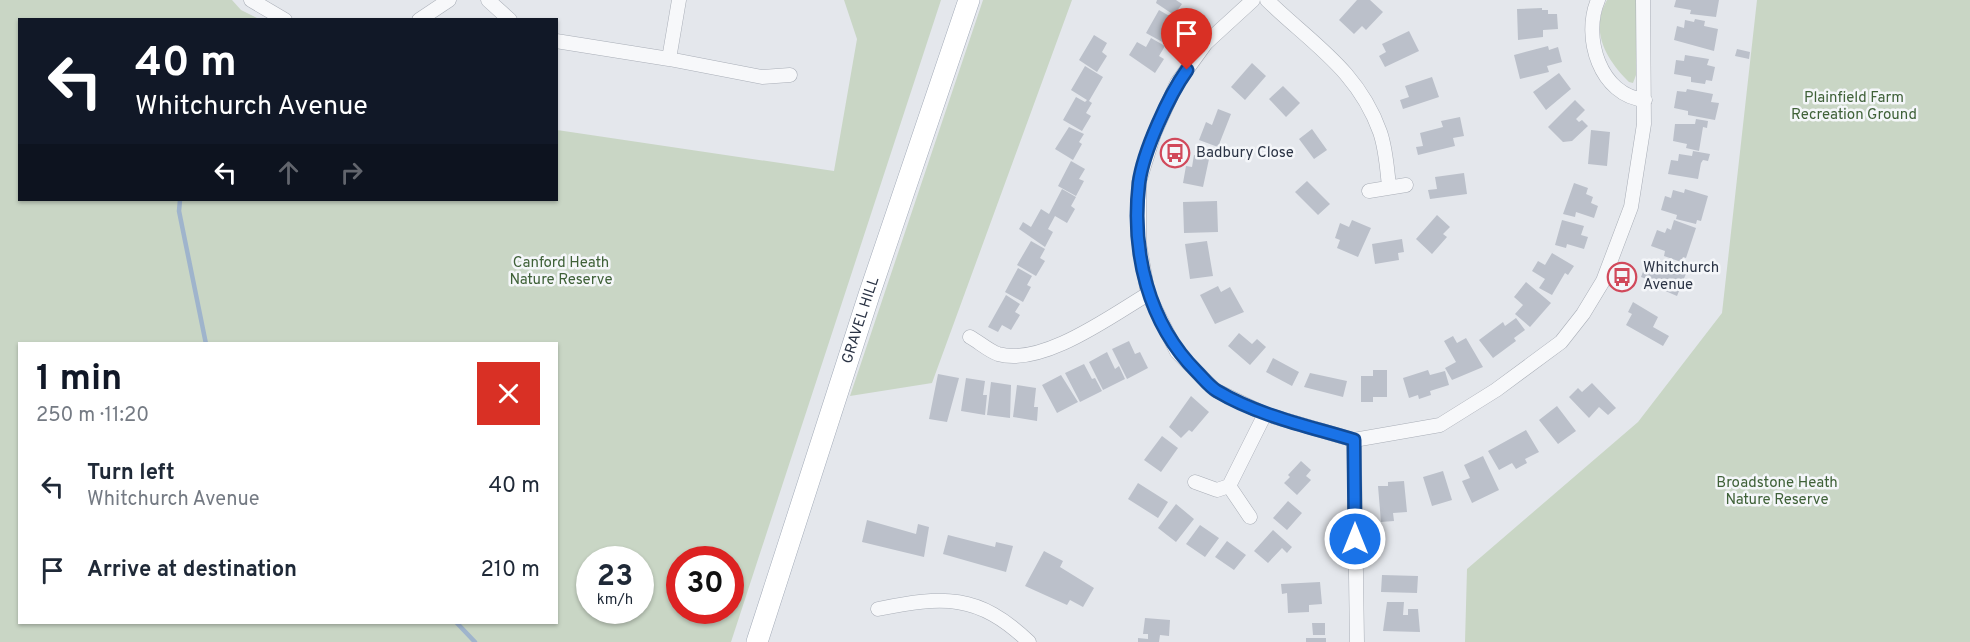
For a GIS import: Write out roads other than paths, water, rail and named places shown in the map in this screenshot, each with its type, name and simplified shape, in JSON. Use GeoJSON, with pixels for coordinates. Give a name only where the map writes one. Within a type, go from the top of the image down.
{"type":"FeatureCollection","features":[{"type":"Feature","properties":{"kind":"main road","name":"GRAVEL HILL"},"geometry":{"type":"LineString","coordinates":[[757,642],[869,295],[969,0]]}},
{"type":"Feature","properties":{"kind":"street"},"geometry":{"type":"LineString","coordinates":[[251,0],[282,18]]}},
{"type":"Feature","properties":{"kind":"street"},"geometry":{"type":"LineString","coordinates":[[422,18],[449,0]]}},
{"type":"Feature","properties":{"kind":"street"},"geometry":{"type":"LineString","coordinates":[[488,0],[508,18]]}},
{"type":"Feature","properties":{"kind":"street"},"geometry":{"type":"LineString","coordinates":[[669,59],[679,0]]}},
{"type":"Feature","properties":{"kind":"street"},"geometry":{"type":"LineString","coordinates":[[1253,0],[1206,43],[1177,83],[1154,134],[1139,182],[1139,243],[1148,294],[1177,352],[1215,390],[1265,414],[1354,440],[1440,425],[1496,390],[1561,342],[1603,281],[1631,207],[1644,124],[1643,0]]}},
{"type":"Feature","properties":{"kind":"street"},"geometry":{"type":"LineString","coordinates":[[1267,0],[1322,46],[1346,72],[1365,99],[1380,133],[1389,186]]}},
{"type":"Feature","properties":{"kind":"street"},"geometry":{"type":"LineString","coordinates":[[1598,0],[1594,10],[1592,29],[1598,62],[1603,72],[1622,93],[1632,99],[1645,100]]}},
{"type":"Feature","properties":{"kind":"street"},"geometry":{"type":"LineString","coordinates":[[558,40],[762,77],[790,75]]}},
{"type":"Feature","properties":{"kind":"street"},"geometry":{"type":"LineString","coordinates":[[1369,190],[1406,185]]}},
{"type":"Feature","properties":{"kind":"street"},"geometry":{"type":"LineString","coordinates":[[970,337],[998,354],[1029,356],[1071,339],[1148,294]]}},
{"type":"Feature","properties":{"kind":"street"},"geometry":{"type":"LineString","coordinates":[[1195,482],[1217,490],[1229,486],[1265,414]]}},
{"type":"Feature","properties":{"kind":"street"},"geometry":{"type":"LineString","coordinates":[[1354,440],[1358,642]]}},
{"type":"Feature","properties":{"kind":"street"},"geometry":{"type":"LineString","coordinates":[[1229,486],[1250,517]]}},
{"type":"Feature","properties":{"kind":"street"},"geometry":{"type":"LineString","coordinates":[[878,609],[920,601],[960,601],[988,612],[1029,642]]}},
{"type":"Feature","properties":{"kind":"waterway"},"geometry":{"type":"LineString","coordinates":[[180,201],[179,211],[206,342]]}},
{"type":"Feature","properties":{"kind":"waterway"},"geometry":{"type":"LineString","coordinates":[[458,624],[475,642]]}},
{"type":"Feature","properties":{"kind":"place","name":"Badbury Close"},"geometry":{"type":"Point","coordinates":[1175,153]}},
{"type":"Feature","properties":{"kind":"place","name":"Whitchurch Avenue"},"geometry":{"type":"Point","coordinates":[1622,277]}},
{"type":"Feature","properties":{"kind":"park label","name":"Plainfield Farm Recreation Ground"},"geometry":{"type":"Point","coordinates":[1854,106]}},
{"type":"Feature","properties":{"kind":"park label","name":"Canford Heath Nature Reserve"},"geometry":{"type":"Point","coordinates":[561,272]}},
{"type":"Feature","properties":{"kind":"park label","name":"Broadstone Heath Nature Reserve"},"geometry":{"type":"Point","coordinates":[1777,492]}}]}
